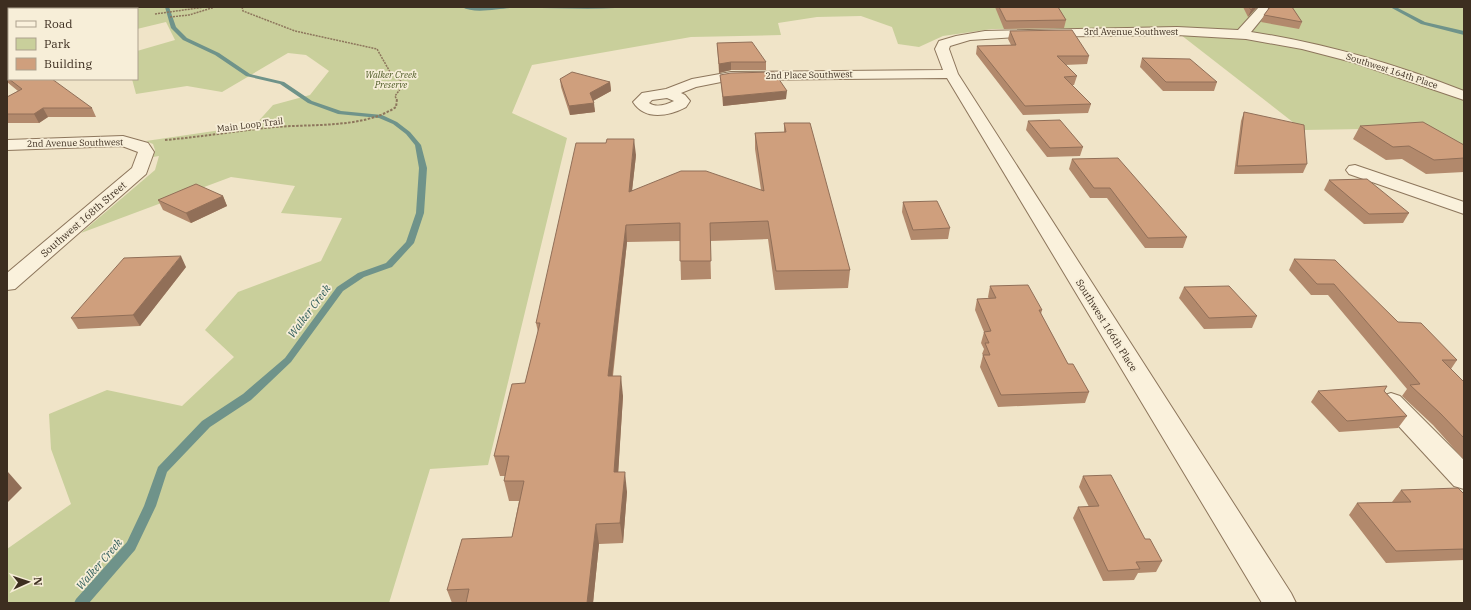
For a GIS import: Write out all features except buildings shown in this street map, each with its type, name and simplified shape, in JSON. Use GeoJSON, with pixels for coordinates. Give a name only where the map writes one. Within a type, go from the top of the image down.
{"type":"FeatureCollection","features":[{"type":"Feature","properties":{"kind":"street"},"geometry":{"type":"LineString","coordinates":[[1241,35],[1263,10]]}},
{"type":"Feature","properties":{"kind":"street","name":"3rd Avenue Southwest"},"geometry":{"type":"LineString","coordinates":[[944,44],[952,40],[968,37],[1014,33],[1200,32],[1241,35],[1319,49]]}},
{"type":"Feature","properties":{"kind":"street","name":"Southwest 166th Place"},"geometry":{"type":"LineString","coordinates":[[944,44],[942,48],[951,74],[1280,603]]}},
{"type":"Feature","properties":{"kind":"street","name":"Southwest 164th Place"},"geometry":{"type":"LineString","coordinates":[[1319,49],[1377,64],[1414,76],[1464,96]]}},
{"type":"Feature","properties":{"kind":"street","name":"2nd Place Southwest"},"geometry":{"type":"LineString","coordinates":[[669,93],[692,83],[731,76],[951,74]]}},
{"type":"Feature","properties":{"kind":"street","name":"2nd Avenue Southwest"},"geometry":{"type":"LineString","coordinates":[[7,145],[123,141],[140,145]]}},
{"type":"Feature","properties":{"kind":"street","name":"Southwest 168th Street"},"geometry":{"type":"LineString","coordinates":[[7,284],[140,170],[146,152],[140,145]]}},
{"type":"Feature","properties":{"kind":"street"},"geometry":{"type":"LineString","coordinates":[[1355,170],[1464,208]]}},
{"type":"Feature","properties":{"kind":"street"},"geometry":{"type":"LineString","coordinates":[[1391,402],[1464,478]]}},
{"type":"Feature","properties":{"kind":"path"},"geometry":{"type":"LineString","coordinates":[[156,14],[205,7]]}},
{"type":"Feature","properties":{"kind":"path"},"geometry":{"type":"LineString","coordinates":[[170,16],[189,15],[214,7]]}},
{"type":"Feature","properties":{"kind":"path","name":"Main Loop Trail"},"geometry":{"type":"LineString","coordinates":[[140,145],[175,139],[215,136],[266,128],[332,125],[387,113],[396,107],[397,100],[395,96],[404,84],[390,72],[377,49],[295,30],[243,11],[242,7]]}},
{"type":"Feature","properties":{"kind":"green space","name":"Walker Creek Preserve"},"geometry":{"type":"Polygon","coordinates":[[[1464,7],[1464,152],[1425,128],[1303,130],[1172,28],[992,29],[943,36],[919,47],[898,44],[892,27],[861,16],[817,17],[778,23],[781,35],[691,37],[532,65],[512,113],[567,138],[488,465],[430,469],[389,603],[7,603],[7,549],[71,504],[51,449],[49,414],[107,390],[182,406],[234,357],[205,330],[238,292],[321,261],[342,218],[281,213],[295,186],[231,177],[81,233],[155,170],[159,156],[153,157],[155,150],[153,144],[146,141],[255,125],[273,105],[310,95],[329,71],[306,55],[288,53],[222,92],[187,86],[136,94],[132,80],[138,80],[138,51],[175,40],[166,22],[138,29],[138,8],[124,8],[1464,7]]]}},
{"type":"Feature","properties":{"kind":"waterway","name":"Walker Creek"},"geometry":{"type":"LineString","coordinates":[[81,603],[131,546],[150,506],[162,470],[206,424],[247,397],[288,360],[340,289],[361,275],[389,265],[410,243],[420,213],[423,168],[418,145],[408,133],[395,123],[380,116],[340,113],[310,102],[282,83],[248,75],[217,54],[185,39],[174,28],[167,7]]}},
{"type":"Feature","properties":{"kind":"waterway"},"geometry":{"type":"LineString","coordinates":[[464,7],[484,9],[510,7]]}},
{"type":"Feature","properties":{"kind":"waterway"},"geometry":{"type":"LineString","coordinates":[[513,7],[615,7]]}},
{"type":"Feature","properties":{"kind":"waterway"},"geometry":{"type":"LineString","coordinates":[[1392,7],[1423,23],[1464,33]]}}]}
